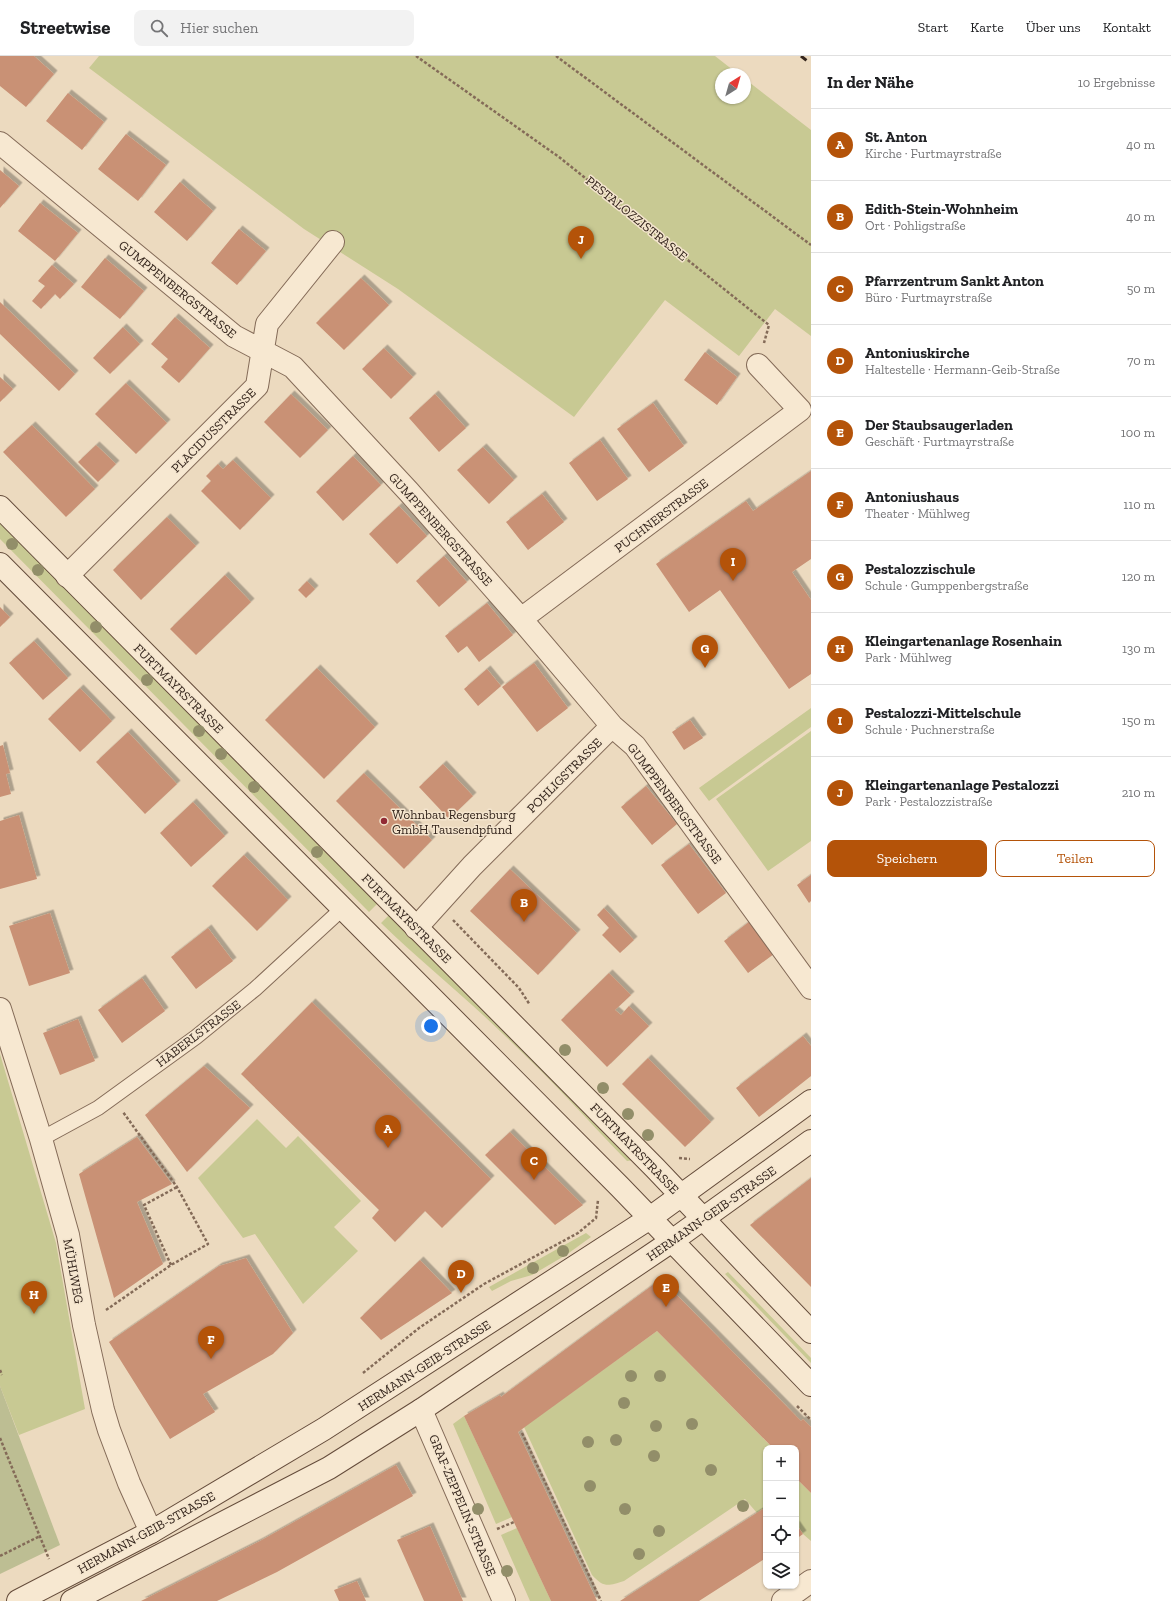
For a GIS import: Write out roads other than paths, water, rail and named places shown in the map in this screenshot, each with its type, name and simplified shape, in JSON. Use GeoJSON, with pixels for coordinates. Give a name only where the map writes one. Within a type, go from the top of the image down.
{"type":"FeatureCollection","features":[{"type":"Feature","properties":{"kind":"street","name":"GUMPPENBERGSTRASSE"},"geometry":{"type":"LineString","coordinates":[[0,143],[234,336],[293,367],[409,492],[522,619],[612,726],[635,746],[811,988]]}},
{"type":"Feature","properties":{"kind":"street","name":"PLACIDUSSTRASSE"},"geometry":{"type":"LineString","coordinates":[[67,576],[257,386],[267,324],[333,242]]}},
{"type":"Feature","properties":{"kind":"street","name":"PUCHNERSTRASSE"},"geometry":{"type":"LineString","coordinates":[[522,619],[800,410],[758,365]]}},
{"type":"Feature","properties":{"kind":"street","name":"FURTMAYRSTRASSE"},"geometry":{"type":"LineString","coordinates":[[0,507],[655,1168],[811,1332]]}},
{"type":"Feature","properties":{"kind":"street"},"geometry":{"type":"LineString","coordinates":[[0,564],[650,1218],[811,1385]]}},
{"type":"Feature","properties":{"kind":"street","name":"POHLIGSTRASSE"},"geometry":{"type":"LineString","coordinates":[[416,928],[472,866],[612,726]]}},
{"type":"Feature","properties":{"kind":"street","name":"MÜHLWEG"},"geometry":{"type":"LineString","coordinates":[[0,1009],[68,1235],[84,1325],[109,1430],[129,1483],[151,1532]]}},
{"type":"Feature","properties":{"kind":"street","name":"HERMANN-GEIB-STRASSE"},"geometry":{"type":"LineString","coordinates":[[18,1601],[151,1532],[324,1429],[650,1218],[811,1101]]}},
{"type":"Feature","properties":{"kind":"street","name":"HERMANN-GEIB-STRASSE"},"geometry":{"type":"LineString","coordinates":[[72,1601],[328,1468],[421,1410],[672,1241],[811,1141]]}},
{"type":"Feature","properties":{"kind":"street","name":"GRAF-ZEPPELIN-STRASSE"},"geometry":{"type":"LineString","coordinates":[[421,1410],[504,1601]]}},
{"type":"Feature","properties":{"kind":"street"},"geometry":{"type":"LineString","coordinates":[[783,1601],[811,1581]]}},
{"type":"Feature","properties":{"kind":"lane","name":"HABERLSTRASSE"},"geometry":{"type":"LineString","coordinates":[[40,1139],[98,1108],[196,1037],[255,989],[342,909]]}},
{"type":"Feature","properties":{"kind":"railway"},"geometry":{"type":"LineString","coordinates":[[801,56],[811,64]]}},
{"type":"Feature","properties":{"kind":"place","name":"Kleingartenanlage Pestalozzi"},"geometry":{"type":"Point","coordinates":[581,259]}},
{"type":"Feature","properties":{"kind":"place","name":"Pestalozzi-Mittelschule"},"geometry":{"type":"Point","coordinates":[733,581]}},
{"type":"Feature","properties":{"kind":"place","name":"Pestalozzischule"},"geometry":{"type":"Point","coordinates":[705,668]}},
{"type":"Feature","properties":{"kind":"place","name":"Wohnbau Regensburg GmbH Tausendpfund"},"geometry":{"type":"Point","coordinates":[384,821]}},
{"type":"Feature","properties":{"kind":"place","name":"Edith-Stein-Wohnheim"},"geometry":{"type":"Point","coordinates":[524,922]}},
{"type":"Feature","properties":{"kind":"place","name":"St. Anton"},"geometry":{"type":"Point","coordinates":[388,1148]}},
{"type":"Feature","properties":{"kind":"place","name":"Pfarrzentrum Sankt Anton"},"geometry":{"type":"Point","coordinates":[534,1180]}},
{"type":"Feature","properties":{"kind":"place","name":"Antoniuskirche"},"geometry":{"type":"Point","coordinates":[461,1293]}},
{"type":"Feature","properties":{"kind":"place","name":"Der Staubsaugerladen"},"geometry":{"type":"Point","coordinates":[666,1307]}},
{"type":"Feature","properties":{"kind":"place","name":"Kleingartenanlage Rosenhain"},"geometry":{"type":"Point","coordinates":[34,1314]}},
{"type":"Feature","properties":{"kind":"place","name":"Antoniushaus"},"geometry":{"type":"Point","coordinates":[211,1359]}}]}
